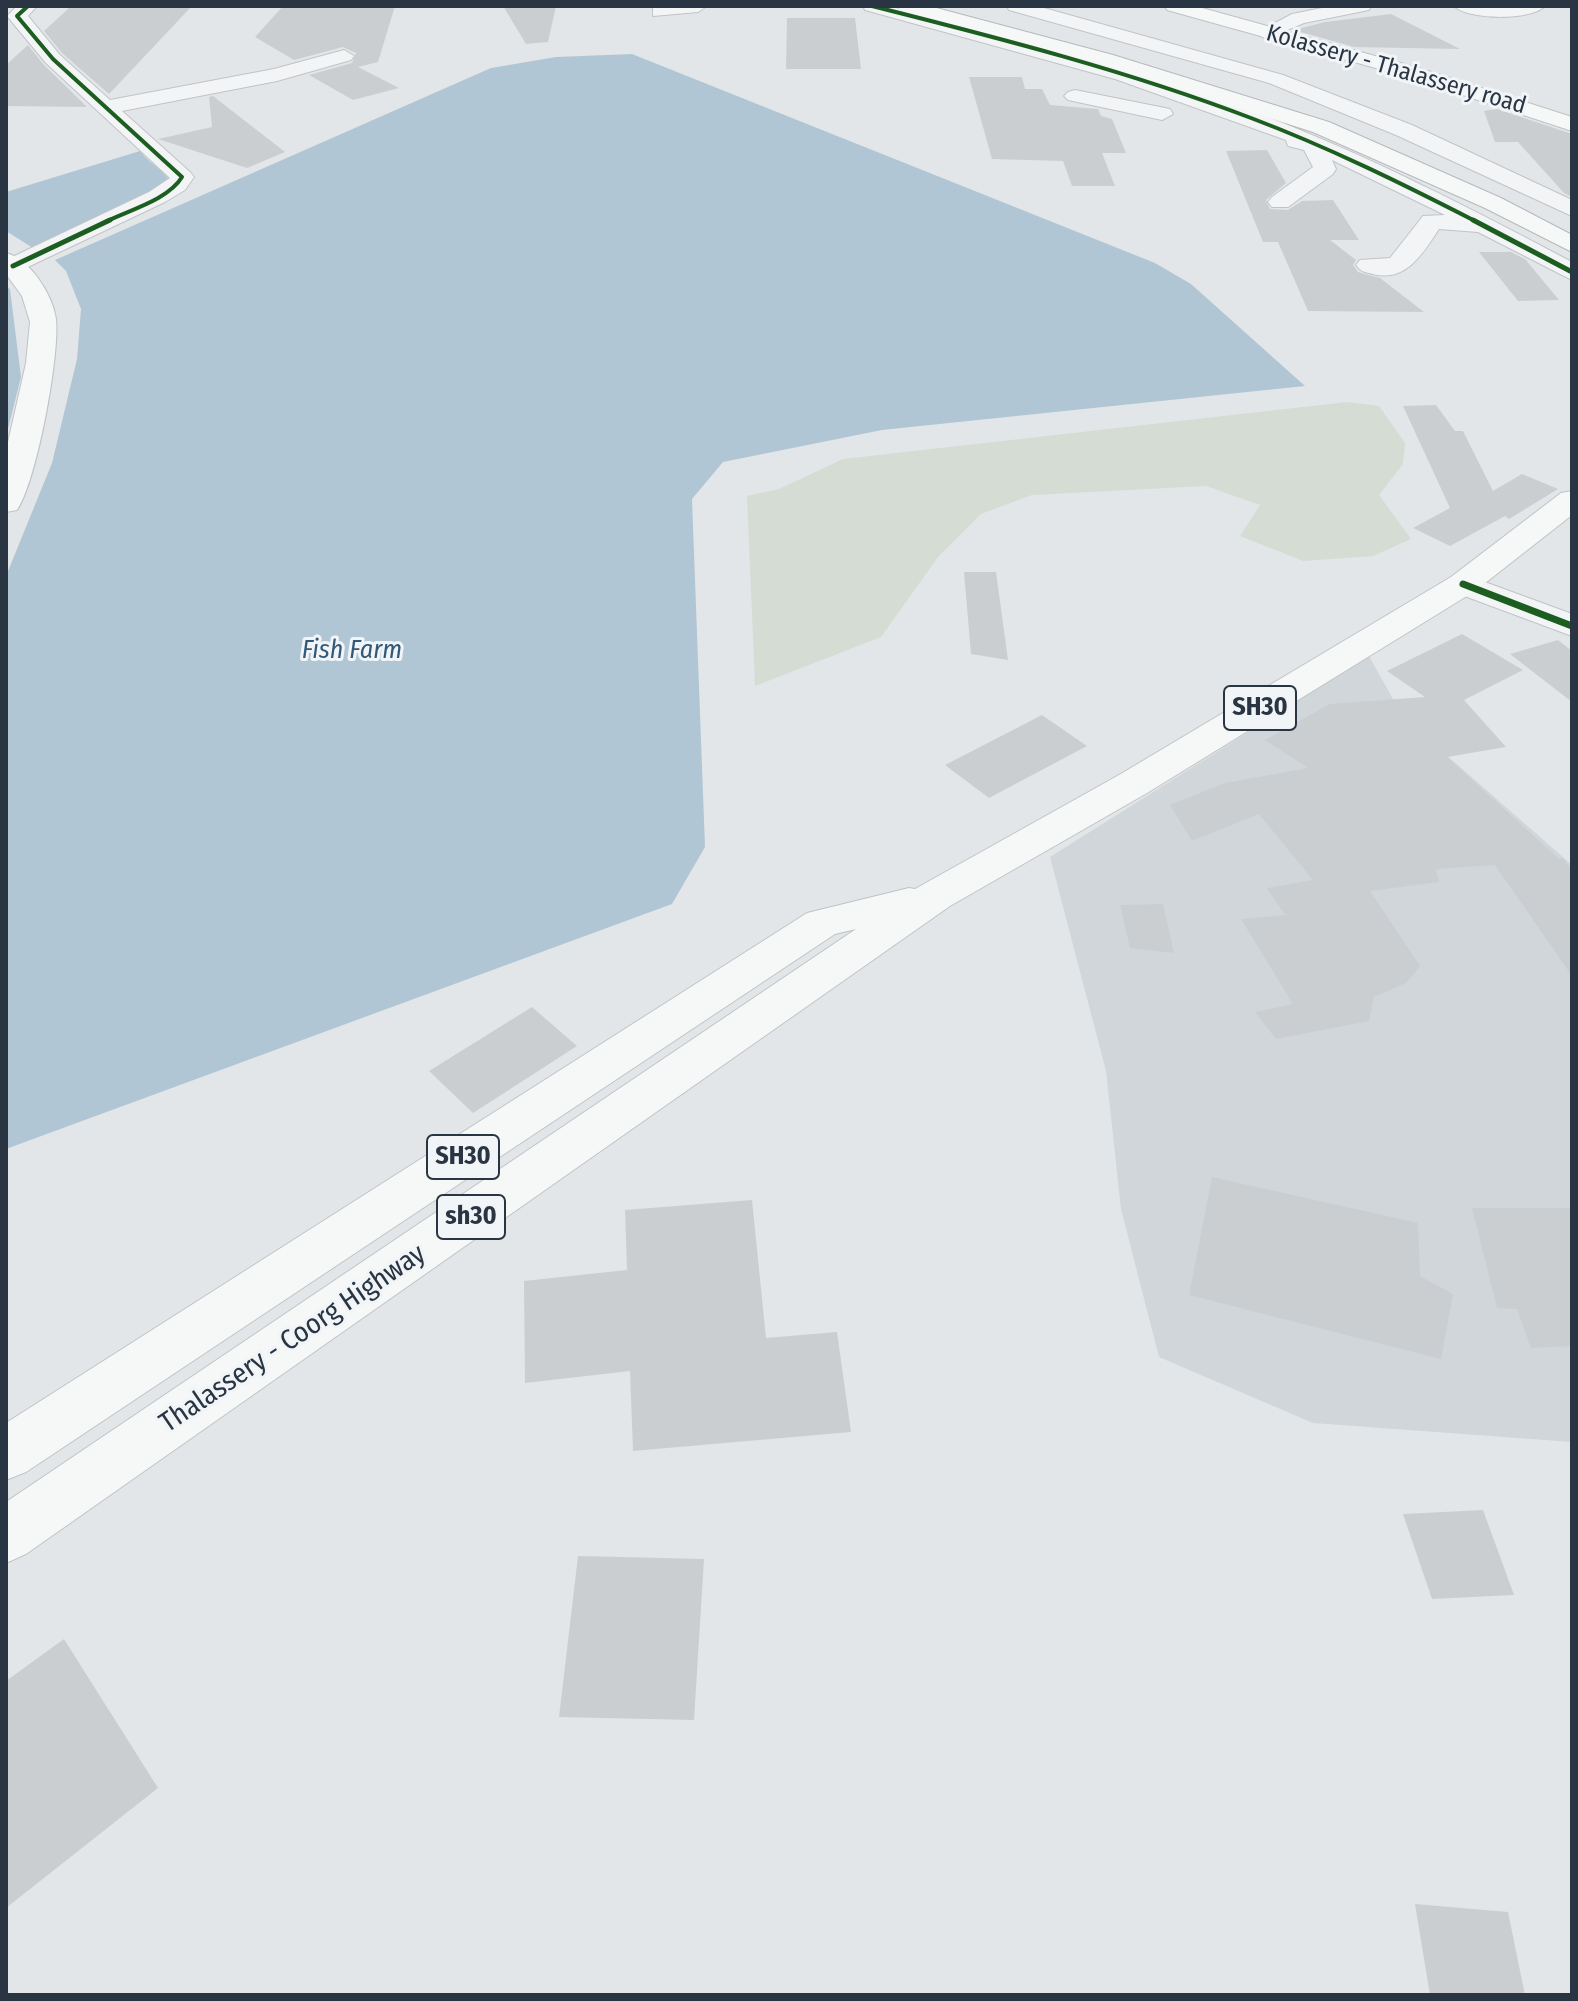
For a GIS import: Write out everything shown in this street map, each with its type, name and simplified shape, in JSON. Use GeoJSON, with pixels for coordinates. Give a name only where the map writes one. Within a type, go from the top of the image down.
{"type":"FeatureCollection","features":[{"type":"Feature","properties":{"kind":"main road"},"geometry":{"type":"LineString","coordinates":[[907,6],[1106,59],[1321,127],[1493,203],[1572,245]]}},
{"type":"Feature","properties":{"kind":"main road"},"geometry":{"type":"LineString","coordinates":[[970,6],[1148,56],[1345,119],[1572,221]]}},
{"type":"Feature","properties":{"kind":"main road","name":"Kolassery - Thalassery road"},"geometry":{"type":"LineString","coordinates":[[1174,6],[1415,73],[1572,124]]}},
{"type":"Feature","properties":{"kind":"main road"},"geometry":{"type":"LineString","coordinates":[[6,503],[22,447],[43,322],[39,304],[10,263]]}},
{"type":"Feature","properties":{"kind":"main road","name":"SH30"},"geometry":{"type":"LineString","coordinates":[[6,1454],[822,923],[935,896],[1133,784],[1463,584],[1572,500]]}},
{"type":"Feature","properties":{"kind":"main road","name":"Thalassery - Coorg Highway"},"geometry":{"type":"LineString","coordinates":[[6,1535],[935,896]]}},
{"type":"Feature","properties":{"kind":"street"},"geometry":{"type":"LineString","coordinates":[[10,263],[177,185],[182,177],[53,59],[17,16],[28,6]]}},
{"type":"Feature","properties":{"kind":"street"},"geometry":{"type":"LineString","coordinates":[[660,12],[698,6]]}},
{"type":"Feature","properties":{"kind":"street"},"geometry":{"type":"LineString","coordinates":[[872,6],[1124,76],[1205,102],[1313,145],[1484,225],[1572,272]]}},
{"type":"Feature","properties":{"kind":"street"},"geometry":{"type":"LineString","coordinates":[[1016,6],[1276,79],[1404,130],[1572,209]]}},
{"type":"Feature","properties":{"kind":"street"},"geometry":{"type":"LineString","coordinates":[[1266,33],[1311,14],[1362,6]]}},
{"type":"Feature","properties":{"kind":"street"},"geometry":{"type":"LineString","coordinates":[[1463,6],[1497,12],[1524,11],[1536,6]]}},
{"type":"Feature","properties":{"kind":"street"},"geometry":{"type":"LineString","coordinates":[[108,107],[277,75],[344,56]]}},
{"type":"Feature","properties":{"kind":"street"},"geometry":{"type":"LineString","coordinates":[[1075,96],[1313,145]]}},
{"type":"Feature","properties":{"kind":"street"},"geometry":{"type":"LineString","coordinates":[[1280,202],[1325,169],[1313,145]]}},
{"type":"Feature","properties":{"kind":"street"},"geometry":{"type":"LineString","coordinates":[[1369,265],[1377,269],[1390,268],[1406,259],[1432,221],[1484,225]]}},
{"type":"Feature","properties":{"kind":"street"},"geometry":{"type":"LineString","coordinates":[[1463,584],[1572,626]]}},
{"type":"Feature","properties":{"kind":"shaded area"},"geometry":{"type":"Polygon","coordinates":[[[1347,402],[1379,406],[1405,443],[1403,464],[1379,495],[1411,539],[1373,556],[1303,561],[1240,536],[1260,505],[1206,486],[1032,495],[981,514],[938,557],[881,637],[755,686],[747,496],[779,489],[843,459],[1347,402]]]}},
{"type":"Feature","properties":{"kind":"shaded area"},"geometry":{"type":"Polygon","coordinates":[[[1369,656],[1403,717],[1572,865],[1572,1442],[1313,1423],[1159,1357],[1121,1209],[1106,1071],[1050,857],[1369,656]]]}},
{"type":"Feature","properties":{"kind":"water","name":"Fish Farm"},"geometry":{"type":"Polygon","coordinates":[[[632,54],[1155,263],[1191,284],[1305,386],[882,430],[723,462],[692,499],[705,847],[672,904],[6,1149],[6,576],[52,463],[77,359],[81,309],[66,271],[55,260],[491,68],[556,57],[632,54]]]}},
{"type":"Feature","properties":{"kind":"water"},"geometry":{"type":"Polygon","coordinates":[[[140,151],[171,183],[33,248],[6,231],[6,192],[140,151]]]}},
{"type":"Feature","properties":{"kind":"water"},"geometry":{"type":"Polygon","coordinates":[[[6,286],[10,289],[21,377],[6,437],[6,286]]]}},
{"type":"Feature","properties":{"kind":"building"},"geometry":{"type":"Polygon","coordinates":[[[192,6],[109,94],[62,53],[44,31],[69,8],[192,6]]]}},
{"type":"Feature","properties":{"kind":"building"},"geometry":{"type":"Polygon","coordinates":[[[283,6],[395,6],[378,62],[358,67],[399,88],[353,100],[309,75],[352,63],[356,53],[343,47],[294,60],[255,37],[283,6]]]}},
{"type":"Feature","properties":{"kind":"building"},"geometry":{"type":"Polygon","coordinates":[[[503,6],[556,6],[548,42],[526,44],[503,6]]]}},
{"type":"Feature","properties":{"kind":"building"},"geometry":{"type":"Polygon","coordinates":[[[1391,14],[1460,49],[1354,47],[1294,30],[1325,22],[1391,14]]]}},
{"type":"Feature","properties":{"kind":"building"},"geometry":{"type":"Polygon","coordinates":[[[787,18],[855,18],[861,69],[786,69],[787,18]]]}},
{"type":"Feature","properties":{"kind":"building"},"geometry":{"type":"Polygon","coordinates":[[[28,45],[87,107],[6,106],[6,65],[28,45]]]}},
{"type":"Feature","properties":{"kind":"building"},"geometry":{"type":"Polygon","coordinates":[[[969,77],[1022,77],[1025,89],[1042,89],[1050,105],[1098,109],[1101,116],[1112,119],[1126,153],[1102,153],[1115,186],[1072,186],[1063,161],[992,159],[969,77]]]}},
{"type":"Feature","properties":{"kind":"building"},"geometry":{"type":"Polygon","coordinates":[[[213,96],[285,152],[247,168],[158,139],[212,127],[209,97],[213,96]]]}},
{"type":"Feature","properties":{"kind":"building"},"geometry":{"type":"Polygon","coordinates":[[[1497,109],[1572,134],[1572,197],[1564,193],[1518,142],[1495,142],[1484,111],[1497,109]]]}},
{"type":"Feature","properties":{"kind":"building"},"geometry":{"type":"Polygon","coordinates":[[[1267,150],[1286,183],[1266,200],[1270,209],[1288,210],[1302,201],[1333,200],[1359,240],[1330,240],[1356,260],[1353,265],[1358,272],[1380,278],[1424,312],[1308,311],[1278,242],[1263,242],[1226,151],[1267,150]]]}},
{"type":"Feature","properties":{"kind":"building"},"geometry":{"type":"Polygon","coordinates":[[[1479,252],[1511,252],[1525,259],[1559,300],[1518,301],[1479,252]]]}},
{"type":"Feature","properties":{"kind":"building"},"geometry":{"type":"Polygon","coordinates":[[[1436,405],[1455,431],[1463,431],[1493,491],[1522,474],[1558,489],[1509,519],[1505,516],[1450,546],[1413,528],[1450,508],[1403,406],[1436,405]]]}},
{"type":"Feature","properties":{"kind":"building"},"geometry":{"type":"Polygon","coordinates":[[[964,572],[996,572],[1008,660],[971,654],[964,572]]]}},
{"type":"Feature","properties":{"kind":"building"},"geometry":{"type":"Polygon","coordinates":[[[1462,634],[1523,670],[1464,700],[1506,747],[1447,757],[1559,859],[1563,858],[1572,871],[1572,976],[1495,865],[1436,869],[1439,882],[1370,891],[1420,966],[1406,983],[1374,997],[1369,1021],[1276,1039],[1255,1012],[1293,1004],[1241,919],[1285,915],[1267,888],[1313,880],[1259,814],[1192,841],[1170,805],[1225,783],[1308,768],[1265,740],[1330,704],[1425,697],[1387,671],[1462,634]]]}},
{"type":"Feature","properties":{"kind":"building"},"geometry":{"type":"Polygon","coordinates":[[[1558,640],[1572,651],[1572,702],[1510,654],[1558,640]]]}},
{"type":"Feature","properties":{"kind":"building"},"geometry":{"type":"Polygon","coordinates":[[[1042,715],[1087,746],[989,798],[945,765],[1042,715]]]}},
{"type":"Feature","properties":{"kind":"building"},"geometry":{"type":"Polygon","coordinates":[[[1163,904],[1174,953],[1130,948],[1120,905],[1163,904]]]}},
{"type":"Feature","properties":{"kind":"building"},"geometry":{"type":"Polygon","coordinates":[[[532,1007],[577,1046],[473,1113],[429,1071],[532,1007]]]}},
{"type":"Feature","properties":{"kind":"building"},"geometry":{"type":"Polygon","coordinates":[[[1212,1177],[1418,1223],[1420,1276],[1453,1294],[1441,1359],[1189,1295],[1212,1177]]]}},
{"type":"Feature","properties":{"kind":"building"},"geometry":{"type":"Polygon","coordinates":[[[752,1200],[766,1338],[837,1332],[851,1432],[633,1451],[630,1371],[525,1383],[524,1281],[627,1270],[625,1210],[752,1200]]]}},
{"type":"Feature","properties":{"kind":"building"},"geometry":{"type":"Polygon","coordinates":[[[1472,1208],[1572,1208],[1572,1346],[1531,1348],[1517,1309],[1497,1308],[1472,1208]]]}},
{"type":"Feature","properties":{"kind":"building"},"geometry":{"type":"Polygon","coordinates":[[[1483,1510],[1514,1595],[1432,1599],[1403,1514],[1483,1510]]]}},
{"type":"Feature","properties":{"kind":"building"},"geometry":{"type":"Polygon","coordinates":[[[578,1556],[704,1559],[694,1720],[559,1717],[578,1556]]]}},
{"type":"Feature","properties":{"kind":"building"},"geometry":{"type":"Polygon","coordinates":[[[64,1639],[158,1788],[6,1908],[6,1681],[64,1639]]]}},
{"type":"Feature","properties":{"kind":"building"},"geometry":{"type":"Polygon","coordinates":[[[1415,1904],[1508,1912],[1525,1995],[1430,1995],[1415,1904]]]}},
{"type":"Feature","properties":{"kind":"cycle path"},"geometry":{"type":"LineString","coordinates":[[13,266],[157,197],[177,185],[182,177],[53,59],[17,16],[28,6]]}},
{"type":"Feature","properties":{"kind":"cycle path"},"geometry":{"type":"LineString","coordinates":[[872,6],[1080,62],[1252,118],[1391,179],[1572,272]]}},
{"type":"Feature","properties":{"kind":"cycle path"},"geometry":{"type":"LineString","coordinates":[[1463,584],[1572,626]]}}]}
